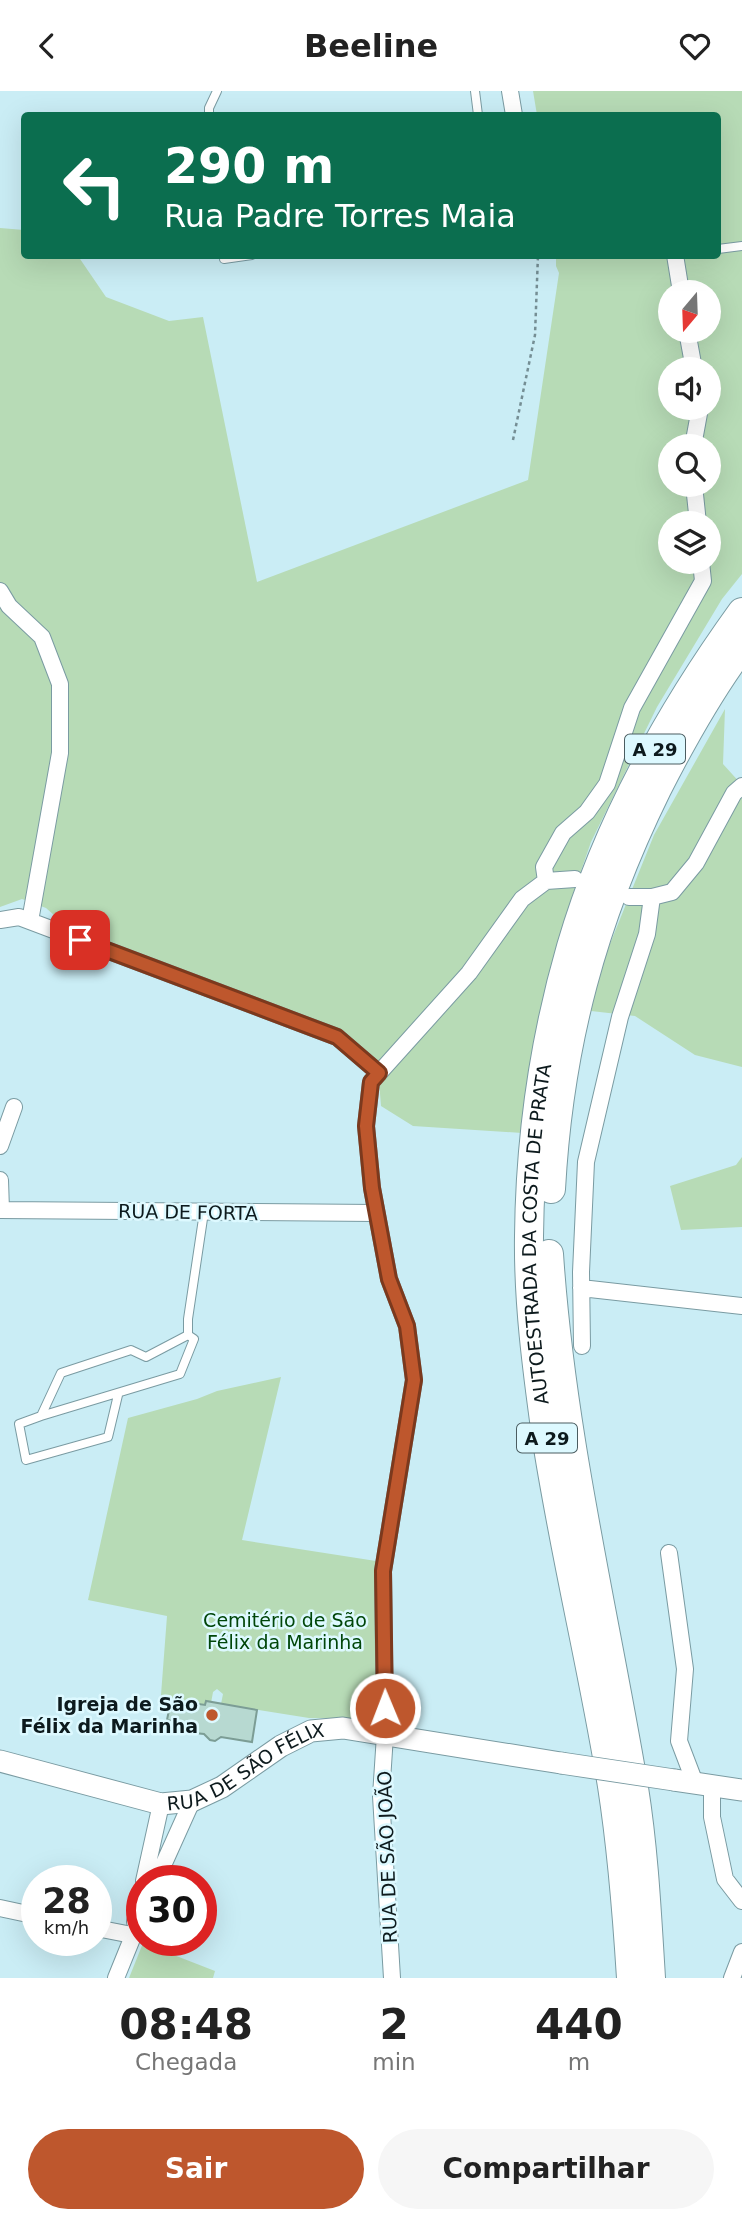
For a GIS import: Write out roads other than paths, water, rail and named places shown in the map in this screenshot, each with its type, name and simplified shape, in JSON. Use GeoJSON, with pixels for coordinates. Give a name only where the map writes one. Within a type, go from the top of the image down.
{"type":"FeatureCollection","features":[{"type":"Feature","properties":{"kind":"highway","name":"AUTOESTRADA DA COSTA DE PRATA"},"geometry":{"type":"LineString","coordinates":[[631,1978],[626,1887],[612,1787],[546,1436],[534,1325],[529,1238],[534,1143],[545,1058],[571,947],[610,839],[660,740],[706,662],[742,612]]}},
{"type":"Feature","properties":{"kind":"highway","name":"AUTOESTRADA DA COSTA DE PRATA"},"geometry":{"type":"LineString","coordinates":[[651,1978],[646,1889],[634,1790],[568,1431],[554,1330],[548,1242],[553,1146],[577,1005],[607,903],[628,847],[678,747],[724,671],[742,647]]}},
{"type":"Feature","properties":{"kind":"main road","name":"RUA DE SÃO FÉLIX"},"geometry":{"type":"LineString","coordinates":[[0,1761],[161,1804],[192,1801],[222,1787],[281,1746],[311,1731],[343,1728],[742,1790]]}},
{"type":"Feature","properties":{"kind":"street"},"geometry":{"type":"LineString","coordinates":[[510,91],[514,112]]}},
{"type":"Feature","properties":{"kind":"street"},"geometry":{"type":"LineString","coordinates":[[676,259],[679,280]]}},
{"type":"Feature","properties":{"kind":"street"},"geometry":{"type":"LineString","coordinates":[[546,881],[544,867],[563,833],[587,812],[607,784],[632,708],[702,581],[702,574]]}},
{"type":"Feature","properties":{"kind":"street"},"geometry":{"type":"LineString","coordinates":[[0,591],[9,606],[42,637],[60,684],[60,753],[30,921]]}},
{"type":"Feature","properties":{"kind":"street"},"geometry":{"type":"LineString","coordinates":[[629,897],[652,897],[672,892],[696,863],[734,793],[742,786]]}},
{"type":"Feature","properties":{"kind":"street"},"geometry":{"type":"LineString","coordinates":[[0,919],[19,917],[337,1037],[379,1073],[469,973],[522,899],[546,881],[575,879]]}},
{"type":"Feature","properties":{"kind":"street"},"geometry":{"type":"LineString","coordinates":[[582,1346],[581,1287],[586,1162],[620,1017],[647,934],[652,897]]}},
{"type":"Feature","properties":{"kind":"street","name":"RUA DE SÃO JOÃO"},"geometry":{"type":"LineString","coordinates":[[379,1073],[371,1082],[366,1126],[376,1213],[389,1279],[407,1326],[414,1380],[383,1571],[386,1735],[381,1796],[392,1978]]}},
{"type":"Feature","properties":{"kind":"street"},"geometry":{"type":"LineString","coordinates":[[0,1146],[13,1107]]}},
{"type":"Feature","properties":{"kind":"street"},"geometry":{"type":"LineString","coordinates":[[0,1180],[1,1210]]}},
{"type":"Feature","properties":{"kind":"street","name":"RUA DE FORTA"},"geometry":{"type":"LineString","coordinates":[[1,1210],[376,1213]]}},
{"type":"Feature","properties":{"kind":"street"},"geometry":{"type":"LineString","coordinates":[[581,1287],[742,1307]]}},
{"type":"Feature","properties":{"kind":"street"},"geometry":{"type":"LineString","coordinates":[[669,1553],[685,1669],[679,1741],[694,1783],[712,1817],[725,1879],[742,1901]]}},
{"type":"Feature","properties":{"kind":"street"},"geometry":{"type":"LineString","coordinates":[[163,1865],[192,1801]]}},
{"type":"Feature","properties":{"kind":"street"},"geometry":{"type":"LineString","coordinates":[[148,1865],[161,1804]]}},
{"type":"Feature","properties":{"kind":"street"},"geometry":{"type":"LineString","coordinates":[[0,1908],[21,1913]]}},
{"type":"Feature","properties":{"kind":"street"},"geometry":{"type":"LineString","coordinates":[[116,1978],[126,1951]]}},
{"type":"Feature","properties":{"kind":"street"},"geometry":{"type":"LineString","coordinates":[[732,1978],[742,1952]]}},
{"type":"Feature","properties":{"kind":"lane"},"geometry":{"type":"LineString","coordinates":[[209,112],[217,91]]}},
{"type":"Feature","properties":{"kind":"lane"},"geometry":{"type":"LineString","coordinates":[[475,91],[478,112]]}},
{"type":"Feature","properties":{"kind":"lane"},"geometry":{"type":"LineString","coordinates":[[721,249],[742,246]]}},
{"type":"Feature","properties":{"kind":"lane"},"geometry":{"type":"LineString","coordinates":[[188,1335],[188,1318],[204,1212]]}},
{"type":"Feature","properties":{"kind":"lane"},"geometry":{"type":"LineString","coordinates":[[118,1395],[108,1437],[26,1460],[19,1424],[180,1374],[194,1339],[188,1335]]}},
{"type":"Feature","properties":{"kind":"lane"},"geometry":{"type":"LineString","coordinates":[[41,1416],[61,1373],[131,1350],[146,1357],[188,1335]]}},
{"type":"Feature","properties":{"kind":"place","name":"Igreja de São Félix da Marinha"},"geometry":{"type":"Point","coordinates":[212,1715]}},
{"type":"Feature","properties":{"kind":"park label","name":"Cemitério de São Félix da Marinha"},"geometry":{"type":"Point","coordinates":[285,1631]}}]}
